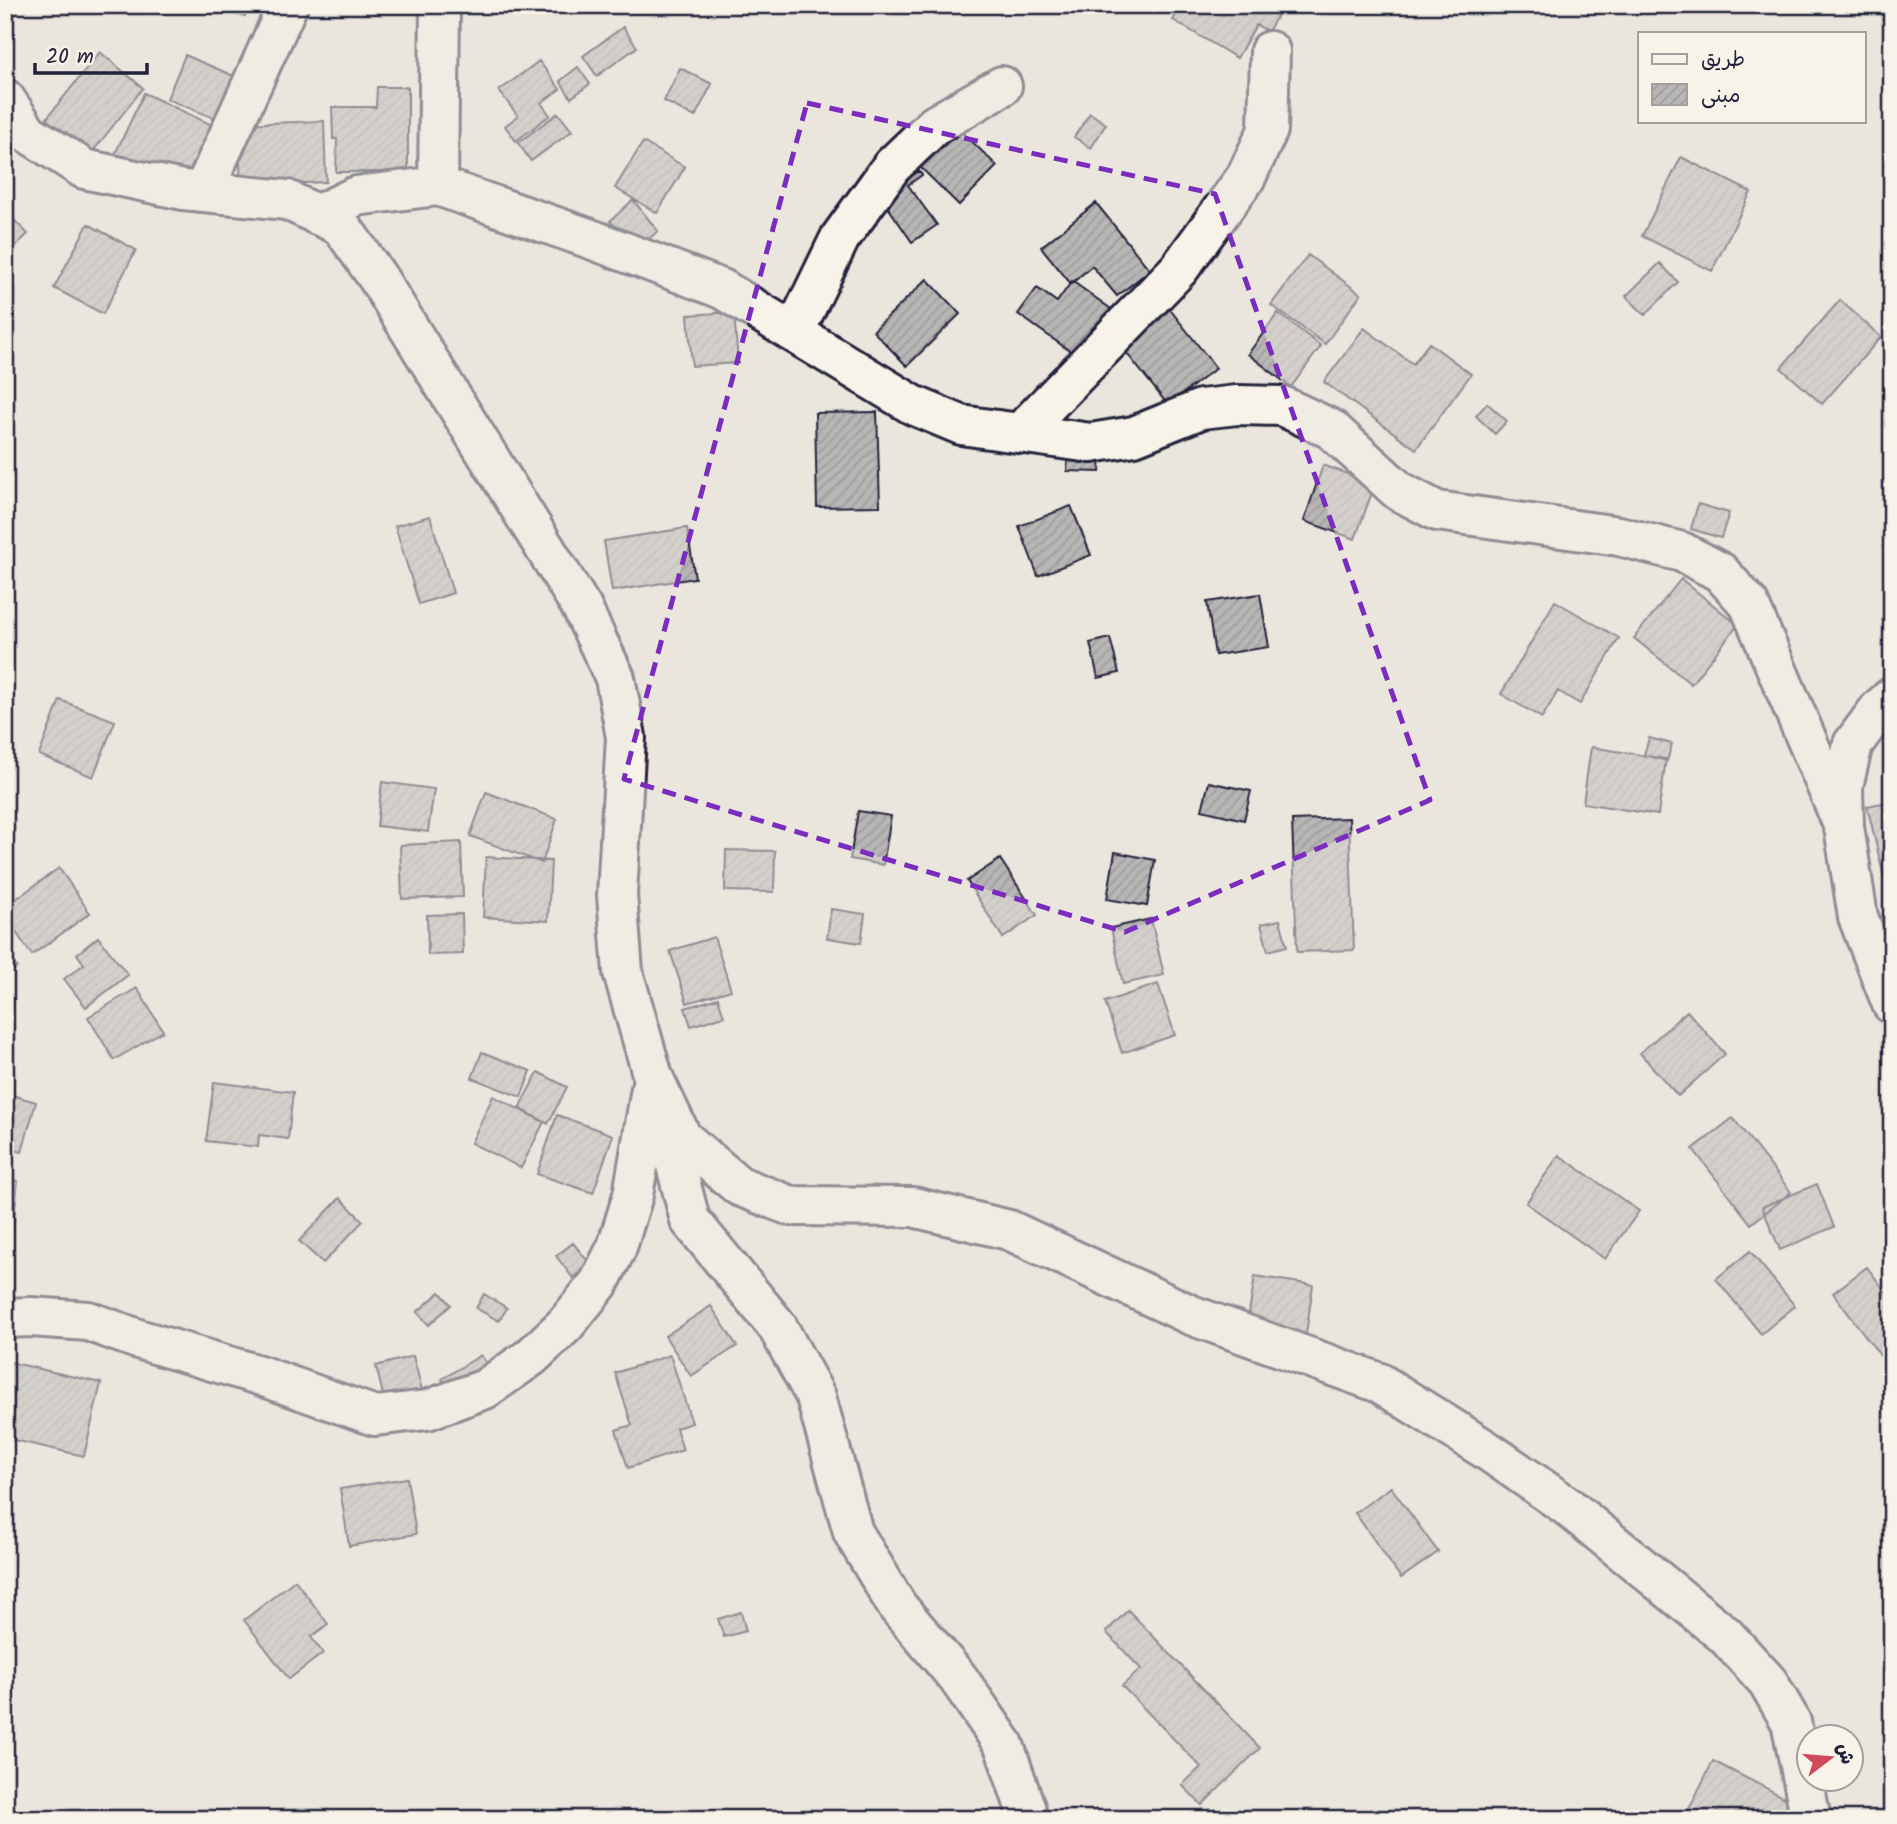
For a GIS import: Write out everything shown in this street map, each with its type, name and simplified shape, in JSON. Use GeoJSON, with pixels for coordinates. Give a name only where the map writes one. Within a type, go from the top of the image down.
{"type":"FeatureCollection","features":[{"type":"Feature","properties":{"kind":"street"},"geometry":{"type":"LineString","coordinates":[[203,192],[288,5]]}},
{"type":"Feature","properties":{"kind":"street"},"geometry":{"type":"LineString","coordinates":[[438,186],[440,5]]}},
{"type":"Feature","properties":{"kind":"street"},"geometry":{"type":"LineString","coordinates":[[1020,433],[1179,269],[1246,177],[1268,130],[1270,51]]}},
{"type":"Feature","properties":{"kind":"street"},"geometry":{"type":"LineString","coordinates":[[794,333],[840,239],[892,166],[934,125],[1002,86]]}},
{"type":"Feature","properties":{"kind":"street"},"geometry":{"type":"LineString","coordinates":[[5,99],[28,133],[84,169],[183,190],[287,201],[341,226],[378,278],[582,608],[615,678],[626,737],[617,895],[623,972],[690,1220],[777,1326],[816,1397],[853,1532],[897,1606],[958,1678],[1004,1745],[1026,1810],[1024,1819]]}},
{"type":"Feature","properties":{"kind":"street"},"geometry":{"type":"LineString","coordinates":[[317,215],[356,196],[438,186],[588,238],[722,289],[913,405],[961,425],[1091,443],[1134,436],[1201,409],[1237,405],[1282,406],[1331,429],[1399,491],[1437,511],[1619,536],[1682,552],[1720,572],[1749,604],[1844,827]]}},
{"type":"Feature","properties":{"kind":"street"},"geometry":{"type":"LineString","coordinates":[[1892,697],[1879,709],[1853,744],[1843,786],[1844,827],[1858,917],[1892,1004]]}},
{"type":"Feature","properties":{"kind":"street"},"geometry":{"type":"LineString","coordinates":[[5,1318],[88,1321],[138,1339],[259,1375],[375,1416],[427,1410],[485,1389],[531,1357],[565,1325],[598,1283],[617,1247],[634,1195],[653,1077]]}},
{"type":"Feature","properties":{"kind":"street"},"geometry":{"type":"LineString","coordinates":[[653,1077],[682,1138],[739,1186],[790,1206],[913,1207],[1009,1230],[1191,1315],[1380,1383],[1488,1451],[1567,1506],[1725,1635],[1768,1682],[1791,1722],[1811,1819]]}},
{"type":"Feature","properties":{"kind":"highlighted area"},"geometry":{"type":"Polygon","coordinates":[[[807,103],[1215,194],[1430,800],[1125,932],[624,779],[807,103]]]}},
{"type":"Feature","properties":{"kind":"building"},"geometry":{"type":"Polygon","coordinates":[[[195,5],[247,5],[245,16],[194,8],[195,5]]]}},
{"type":"Feature","properties":{"kind":"building"},"geometry":{"type":"Polygon","coordinates":[[[1182,5],[1265,5],[1279,13],[1268,31],[1256,25],[1237,58],[1173,20],[1182,5]]]}},
{"type":"Feature","properties":{"kind":"building"},"geometry":{"type":"Polygon","coordinates":[[[623,27],[637,47],[597,76],[583,56],[623,27]]]}},
{"type":"Feature","properties":{"kind":"building"},"geometry":{"type":"Polygon","coordinates":[[[100,52],[143,88],[90,155],[46,119],[100,52]]]}},
{"type":"Feature","properties":{"kind":"building"},"geometry":{"type":"Polygon","coordinates":[[[185,55],[234,76],[216,119],[167,99],[185,55]]]}},
{"type":"Feature","properties":{"kind":"building"},"geometry":{"type":"Polygon","coordinates":[[[539,61],[560,89],[541,103],[550,115],[516,141],[505,126],[518,116],[499,91],[539,61]]]}},
{"type":"Feature","properties":{"kind":"building"},"geometry":{"type":"Polygon","coordinates":[[[578,67],[590,84],[571,98],[560,81],[578,67]]]}},
{"type":"Feature","properties":{"kind":"building"},"geometry":{"type":"Polygon","coordinates":[[[680,68],[712,84],[695,117],[664,101],[680,68]]]}},
{"type":"Feature","properties":{"kind":"building"},"geometry":{"type":"Polygon","coordinates":[[[377,87],[408,87],[408,172],[336,172],[337,139],[333,139],[332,107],[376,107],[377,87]]]}},
{"type":"Feature","properties":{"kind":"building"},"geometry":{"type":"Polygon","coordinates":[[[144,93],[212,125],[182,188],[114,156],[144,93]]]}},
{"type":"Feature","properties":{"kind":"building"},"geometry":{"type":"Polygon","coordinates":[[[558,113],[572,131],[531,161],[518,143],[558,113]]]}},
{"type":"Feature","properties":{"kind":"building"},"geometry":{"type":"Polygon","coordinates":[[[1090,113],[1106,124],[1091,148],[1074,137],[1090,113]]]}},
{"type":"Feature","properties":{"kind":"building"},"geometry":{"type":"Polygon","coordinates":[[[324,121],[326,182],[241,186],[238,124],[324,121]]]}},
{"type":"Feature","properties":{"kind":"building"},"geometry":{"type":"Polygon","coordinates":[[[951,121],[997,166],[959,205],[913,160],[951,121]]]}},
{"type":"Feature","properties":{"kind":"building"},"geometry":{"type":"Polygon","coordinates":[[[643,142],[685,167],[657,213],[615,188],[643,142]]]}},
{"type":"Feature","properties":{"kind":"building"},"geometry":{"type":"Polygon","coordinates":[[[1681,157],[1751,192],[1712,271],[1642,236],[1681,157]]]}},
{"type":"Feature","properties":{"kind":"building"},"geometry":{"type":"Polygon","coordinates":[[[919,171],[922,175],[908,185],[937,225],[912,242],[881,197],[919,171]]]}},
{"type":"Feature","properties":{"kind":"building"},"geometry":{"type":"Polygon","coordinates":[[[633,200],[658,231],[636,250],[610,221],[633,200]]]}},
{"type":"Feature","properties":{"kind":"building"},"geometry":{"type":"Polygon","coordinates":[[[1096,203],[1150,270],[1117,296],[1092,266],[1071,284],[1041,247],[1096,203]]]}},
{"type":"Feature","properties":{"kind":"building"},"geometry":{"type":"Polygon","coordinates":[[[5,211],[28,234],[5,256],[5,211]]]}},
{"type":"Feature","properties":{"kind":"building"},"geometry":{"type":"Polygon","coordinates":[[[88,224],[136,250],[103,314],[54,288],[88,224]]]}},
{"type":"Feature","properties":{"kind":"building"},"geometry":{"type":"Polygon","coordinates":[[[1308,255],[1361,294],[1325,344],[1271,305],[1308,255]]]}},
{"type":"Feature","properties":{"kind":"building"},"geometry":{"type":"Polygon","coordinates":[[[1660,263],[1678,282],[1645,315],[1626,296],[1660,263]]]}},
{"type":"Feature","properties":{"kind":"building"},"geometry":{"type":"Polygon","coordinates":[[[927,279],[960,314],[907,366],[873,331],[927,279]]]}},
{"type":"Feature","properties":{"kind":"building"},"geometry":{"type":"Polygon","coordinates":[[[1072,281],[1111,309],[1077,356],[1018,314],[1037,288],[1057,302],[1072,281]]]}},
{"type":"Feature","properties":{"kind":"building"},"geometry":{"type":"Polygon","coordinates":[[[1840,300],[1881,337],[1822,404],[1781,368],[1840,300]]]}},
{"type":"Feature","properties":{"kind":"building"},"geometry":{"type":"Polygon","coordinates":[[[1165,303],[1216,368],[1168,405],[1117,341],[1165,303]]]}},
{"type":"Feature","properties":{"kind":"building"},"geometry":{"type":"Polygon","coordinates":[[[734,312],[738,363],[692,366],[688,315],[734,312]]]}},
{"type":"Feature","properties":{"kind":"building"},"geometry":{"type":"Polygon","coordinates":[[[1278,313],[1321,346],[1291,387],[1248,354],[1278,313]]]}},
{"type":"Feature","properties":{"kind":"building"},"geometry":{"type":"Polygon","coordinates":[[[1364,328],[1413,364],[1429,343],[1471,374],[1416,449],[1324,382],[1364,328]]]}},
{"type":"Feature","properties":{"kind":"building"},"geometry":{"type":"Polygon","coordinates":[[[1487,403],[1507,421],[1495,434],[1476,416],[1487,403]]]}},
{"type":"Feature","properties":{"kind":"building"},"geometry":{"type":"Polygon","coordinates":[[[877,412],[880,506],[817,507],[815,413],[877,412]]]}},
{"type":"Feature","properties":{"kind":"building"},"geometry":{"type":"Polygon","coordinates":[[[1068,453],[1101,454],[1100,472],[1067,471],[1068,453]]]}},
{"type":"Feature","properties":{"kind":"building"},"geometry":{"type":"Polygon","coordinates":[[[1323,465],[1375,484],[1355,539],[1304,521],[1323,465]]]}},
{"type":"Feature","properties":{"kind":"building"},"geometry":{"type":"Polygon","coordinates":[[[1698,504],[1729,513],[1721,538],[1691,529],[1698,504]]]}},
{"type":"Feature","properties":{"kind":"building"},"geometry":{"type":"Polygon","coordinates":[[[1071,506],[1091,555],[1038,576],[1019,526],[1071,506]]]}},
{"type":"Feature","properties":{"kind":"building"},"geometry":{"type":"Polygon","coordinates":[[[430,516],[453,593],[419,604],[395,526],[430,516]]]}},
{"type":"Feature","properties":{"kind":"building"},"geometry":{"type":"Polygon","coordinates":[[[687,528],[695,578],[612,591],[604,541],[687,528]]]}},
{"type":"Feature","properties":{"kind":"building"},"geometry":{"type":"Polygon","coordinates":[[[1681,579],[1738,625],[1691,684],[1634,638],[1681,579]]]}},
{"type":"Feature","properties":{"kind":"building"},"geometry":{"type":"Polygon","coordinates":[[[1260,594],[1269,647],[1215,655],[1207,602],[1260,594]]]}},
{"type":"Feature","properties":{"kind":"building"},"geometry":{"type":"Polygon","coordinates":[[[1555,601],[1619,638],[1580,704],[1558,691],[1542,718],[1501,694],[1555,601]]]}},
{"type":"Feature","properties":{"kind":"building"},"geometry":{"type":"Polygon","coordinates":[[[1110,638],[1119,673],[1098,678],[1090,643],[1110,638]]]}},
{"type":"Feature","properties":{"kind":"building"},"geometry":{"type":"Polygon","coordinates":[[[60,700],[115,721],[93,777],[39,755],[60,700]]]}},
{"type":"Feature","properties":{"kind":"building"},"geometry":{"type":"Polygon","coordinates":[[[1649,738],[1672,744],[1667,761],[1644,755],[1649,738]]]}},
{"type":"Feature","properties":{"kind":"building"},"geometry":{"type":"Polygon","coordinates":[[[1591,747],[1666,759],[1658,815],[1583,803],[1591,747]]]}},
{"type":"Feature","properties":{"kind":"building"},"geometry":{"type":"Polygon","coordinates":[[[382,782],[434,789],[428,832],[377,826],[382,782]]]}},
{"type":"Feature","properties":{"kind":"building"},"geometry":{"type":"Polygon","coordinates":[[[1209,782],[1251,791],[1244,820],[1202,810],[1209,782]]]}},
{"type":"Feature","properties":{"kind":"building"},"geometry":{"type":"Polygon","coordinates":[[[486,792],[557,819],[542,863],[470,836],[486,792]]]}},
{"type":"Feature","properties":{"kind":"building"},"geometry":{"type":"Polygon","coordinates":[[[1892,801],[1892,889],[1887,890],[1867,806],[1892,801]]]}},
{"type":"Feature","properties":{"kind":"building"},"geometry":{"type":"Polygon","coordinates":[[[858,811],[891,816],[883,865],[850,859],[858,811]]]}},
{"type":"Feature","properties":{"kind":"building"},"geometry":{"type":"Polygon","coordinates":[[[1349,818],[1354,950],[1297,952],[1292,820],[1349,818]]]}},
{"type":"Feature","properties":{"kind":"building"},"geometry":{"type":"Polygon","coordinates":[[[461,842],[463,897],[402,899],[400,845],[461,842]]]}},
{"type":"Feature","properties":{"kind":"building"},"geometry":{"type":"Polygon","coordinates":[[[726,850],[775,851],[774,892],[725,891],[726,850]]]}},
{"type":"Feature","properties":{"kind":"building"},"geometry":{"type":"Polygon","coordinates":[[[1115,852],[1155,860],[1147,906],[1107,899],[1115,852]]]}},
{"type":"Feature","properties":{"kind":"building"},"geometry":{"type":"Polygon","coordinates":[[[486,857],[551,861],[548,921],[483,917],[486,857]]]}},
{"type":"Feature","properties":{"kind":"building"},"geometry":{"type":"Polygon","coordinates":[[[1000,859],[1037,915],[1003,938],[967,881],[1000,859]]]}},
{"type":"Feature","properties":{"kind":"building"},"geometry":{"type":"Polygon","coordinates":[[[59,868],[90,913],[32,955],[5,917],[5,907],[59,868]]]}},
{"type":"Feature","properties":{"kind":"building"},"geometry":{"type":"Polygon","coordinates":[[[831,909],[865,914],[861,943],[827,938],[831,909]]]}},
{"type":"Feature","properties":{"kind":"building"},"geometry":{"type":"Polygon","coordinates":[[[462,914],[463,954],[428,955],[427,915],[462,914]]]}},
{"type":"Feature","properties":{"kind":"building"},"geometry":{"type":"Polygon","coordinates":[[[1151,919],[1164,975],[1123,984],[1111,928],[1151,919]]]}},
{"type":"Feature","properties":{"kind":"building"},"geometry":{"type":"Polygon","coordinates":[[[1280,920],[1287,946],[1268,951],[1261,924],[1280,920]]]}},
{"type":"Feature","properties":{"kind":"building"},"geometry":{"type":"Polygon","coordinates":[[[98,937],[128,975],[86,1007],[64,979],[84,964],[77,954],[98,937]]]}},
{"type":"Feature","properties":{"kind":"building"},"geometry":{"type":"Polygon","coordinates":[[[714,937],[731,990],[687,1003],[670,951],[714,937]]]}},
{"type":"Feature","properties":{"kind":"building"},"geometry":{"type":"Polygon","coordinates":[[[5,956],[17,967],[5,979],[5,956]]]}},
{"type":"Feature","properties":{"kind":"building"},"geometry":{"type":"Polygon","coordinates":[[[1158,984],[1175,1035],[1122,1053],[1105,1002],[1158,984]]]}},
{"type":"Feature","properties":{"kind":"building"},"geometry":{"type":"Polygon","coordinates":[[[137,988],[163,1031],[114,1060],[88,1017],[137,988]]]}},
{"type":"Feature","properties":{"kind":"building"},"geometry":{"type":"Polygon","coordinates":[[[718,998],[724,1016],[691,1026],[685,1008],[718,998]]]}},
{"type":"Feature","properties":{"kind":"building"},"geometry":{"type":"Polygon","coordinates":[[[1687,1011],[1725,1054],[1678,1096],[1640,1053],[1687,1011]]]}},
{"type":"Feature","properties":{"kind":"building"},"geometry":{"type":"Polygon","coordinates":[[[482,1052],[531,1071],[521,1097],[472,1078],[482,1052]]]}},
{"type":"Feature","properties":{"kind":"building"},"geometry":{"type":"Polygon","coordinates":[[[538,1072],[567,1087],[548,1124],[519,1108],[538,1072]]]}},
{"type":"Feature","properties":{"kind":"building"},"geometry":{"type":"Polygon","coordinates":[[[214,1082],[293,1092],[288,1139],[259,1135],[258,1147],[206,1141],[214,1082]]]}},
{"type":"Feature","properties":{"kind":"building"},"geometry":{"type":"Polygon","coordinates":[[[5,1093],[36,1102],[22,1152],[5,1147],[5,1093]]]}},
{"type":"Feature","properties":{"kind":"building"},"geometry":{"type":"Polygon","coordinates":[[[493,1096],[544,1122],[521,1168],[471,1143],[493,1096]]]}},
{"type":"Feature","properties":{"kind":"building"},"geometry":{"type":"Polygon","coordinates":[[[557,1115],[613,1135],[593,1193],[537,1174],[557,1115]]]}},
{"type":"Feature","properties":{"kind":"building"},"geometry":{"type":"Polygon","coordinates":[[[1733,1118],[1791,1192],[1751,1224],[1693,1149],[1733,1118]]]}},
{"type":"Feature","properties":{"kind":"building"},"geometry":{"type":"Polygon","coordinates":[[[1559,1155],[1639,1211],[1605,1259],[1526,1203],[1559,1155]]]}},
{"type":"Feature","properties":{"kind":"building"},"geometry":{"type":"Polygon","coordinates":[[[5,1180],[18,1181],[11,1245],[5,1245],[5,1180]]]}},
{"type":"Feature","properties":{"kind":"building"},"geometry":{"type":"Polygon","coordinates":[[[1817,1184],[1834,1227],[1780,1250],[1762,1207],[1817,1184]]]}},
{"type":"Feature","properties":{"kind":"building"},"geometry":{"type":"Polygon","coordinates":[[[340,1198],[363,1221],[323,1263],[299,1241],[340,1198]]]}},
{"type":"Feature","properties":{"kind":"building"},"geometry":{"type":"Polygon","coordinates":[[[573,1243],[591,1265],[573,1278],[556,1256],[573,1243]]]}},
{"type":"Feature","properties":{"kind":"building"},"geometry":{"type":"Polygon","coordinates":[[[5,1250],[10,1250],[10,1300],[5,1300],[5,1250]]]}},
{"type":"Feature","properties":{"kind":"building"},"geometry":{"type":"Polygon","coordinates":[[[1750,1251],[1795,1306],[1761,1334],[1716,1279],[1750,1251]]]}},
{"type":"Feature","properties":{"kind":"building"},"geometry":{"type":"Polygon","coordinates":[[[1867,1267],[1892,1300],[1892,1350],[1882,1358],[1833,1293],[1867,1267]]]}},
{"type":"Feature","properties":{"kind":"building"},"geometry":{"type":"Polygon","coordinates":[[[1255,1276],[1313,1285],[1305,1341],[1246,1332],[1255,1276]]]}},
{"type":"Feature","properties":{"kind":"building"},"geometry":{"type":"Polygon","coordinates":[[[440,1292],[451,1305],[429,1325],[417,1312],[440,1292]]]}},
{"type":"Feature","properties":{"kind":"building"},"geometry":{"type":"Polygon","coordinates":[[[484,1294],[507,1308],[499,1321],[476,1308],[484,1294]]]}},
{"type":"Feature","properties":{"kind":"building"},"geometry":{"type":"Polygon","coordinates":[[[711,1306],[737,1346],[691,1376],[665,1336],[711,1306]]]}},
{"type":"Feature","properties":{"kind":"building"},"geometry":{"type":"Polygon","coordinates":[[[481,1355],[491,1371],[452,1395],[442,1379],[481,1355]]]}},
{"type":"Feature","properties":{"kind":"building"},"geometry":{"type":"Polygon","coordinates":[[[670,1355],[692,1423],[676,1428],[683,1450],[628,1468],[616,1430],[632,1425],[615,1373],[670,1355]]]}},
{"type":"Feature","properties":{"kind":"building"},"geometry":{"type":"Polygon","coordinates":[[[413,1356],[424,1397],[386,1407],[376,1366],[413,1356]]]}},
{"type":"Feature","properties":{"kind":"building"},"geometry":{"type":"Polygon","coordinates":[[[5,1361],[101,1383],[84,1456],[5,1438],[5,1361]]]}},
{"type":"Feature","properties":{"kind":"building"},"geometry":{"type":"Polygon","coordinates":[[[407,1478],[416,1534],[349,1546],[340,1489],[407,1478]]]}},
{"type":"Feature","properties":{"kind":"building"},"geometry":{"type":"Polygon","coordinates":[[[1391,1487],[1438,1552],[1401,1578],[1355,1513],[1391,1487]]]}},
{"type":"Feature","properties":{"kind":"building"},"geometry":{"type":"Polygon","coordinates":[[[295,1580],[328,1624],[311,1637],[323,1653],[289,1679],[244,1620],[295,1580]]]}},
{"type":"Feature","properties":{"kind":"building"},"geometry":{"type":"Polygon","coordinates":[[[1128,1610],[1260,1748],[1202,1805],[1182,1785],[1201,1767],[1122,1686],[1141,1669],[1106,1632],[1128,1610]]]}},
{"type":"Feature","properties":{"kind":"building"},"geometry":{"type":"Polygon","coordinates":[[[741,1612],[746,1631],[724,1637],[718,1619],[741,1612]]]}},
{"type":"Feature","properties":{"kind":"building"},"geometry":{"type":"Polygon","coordinates":[[[1713,1761],[1795,1803],[1787,1819],[1684,1819],[1713,1761]]]}},
{"type":"Feature","properties":{"kind":"building"},"geometry":{"type":"Polygon","coordinates":[[[1340,1812],[1342,1819],[1315,1819],[1340,1812]]]}}]}
